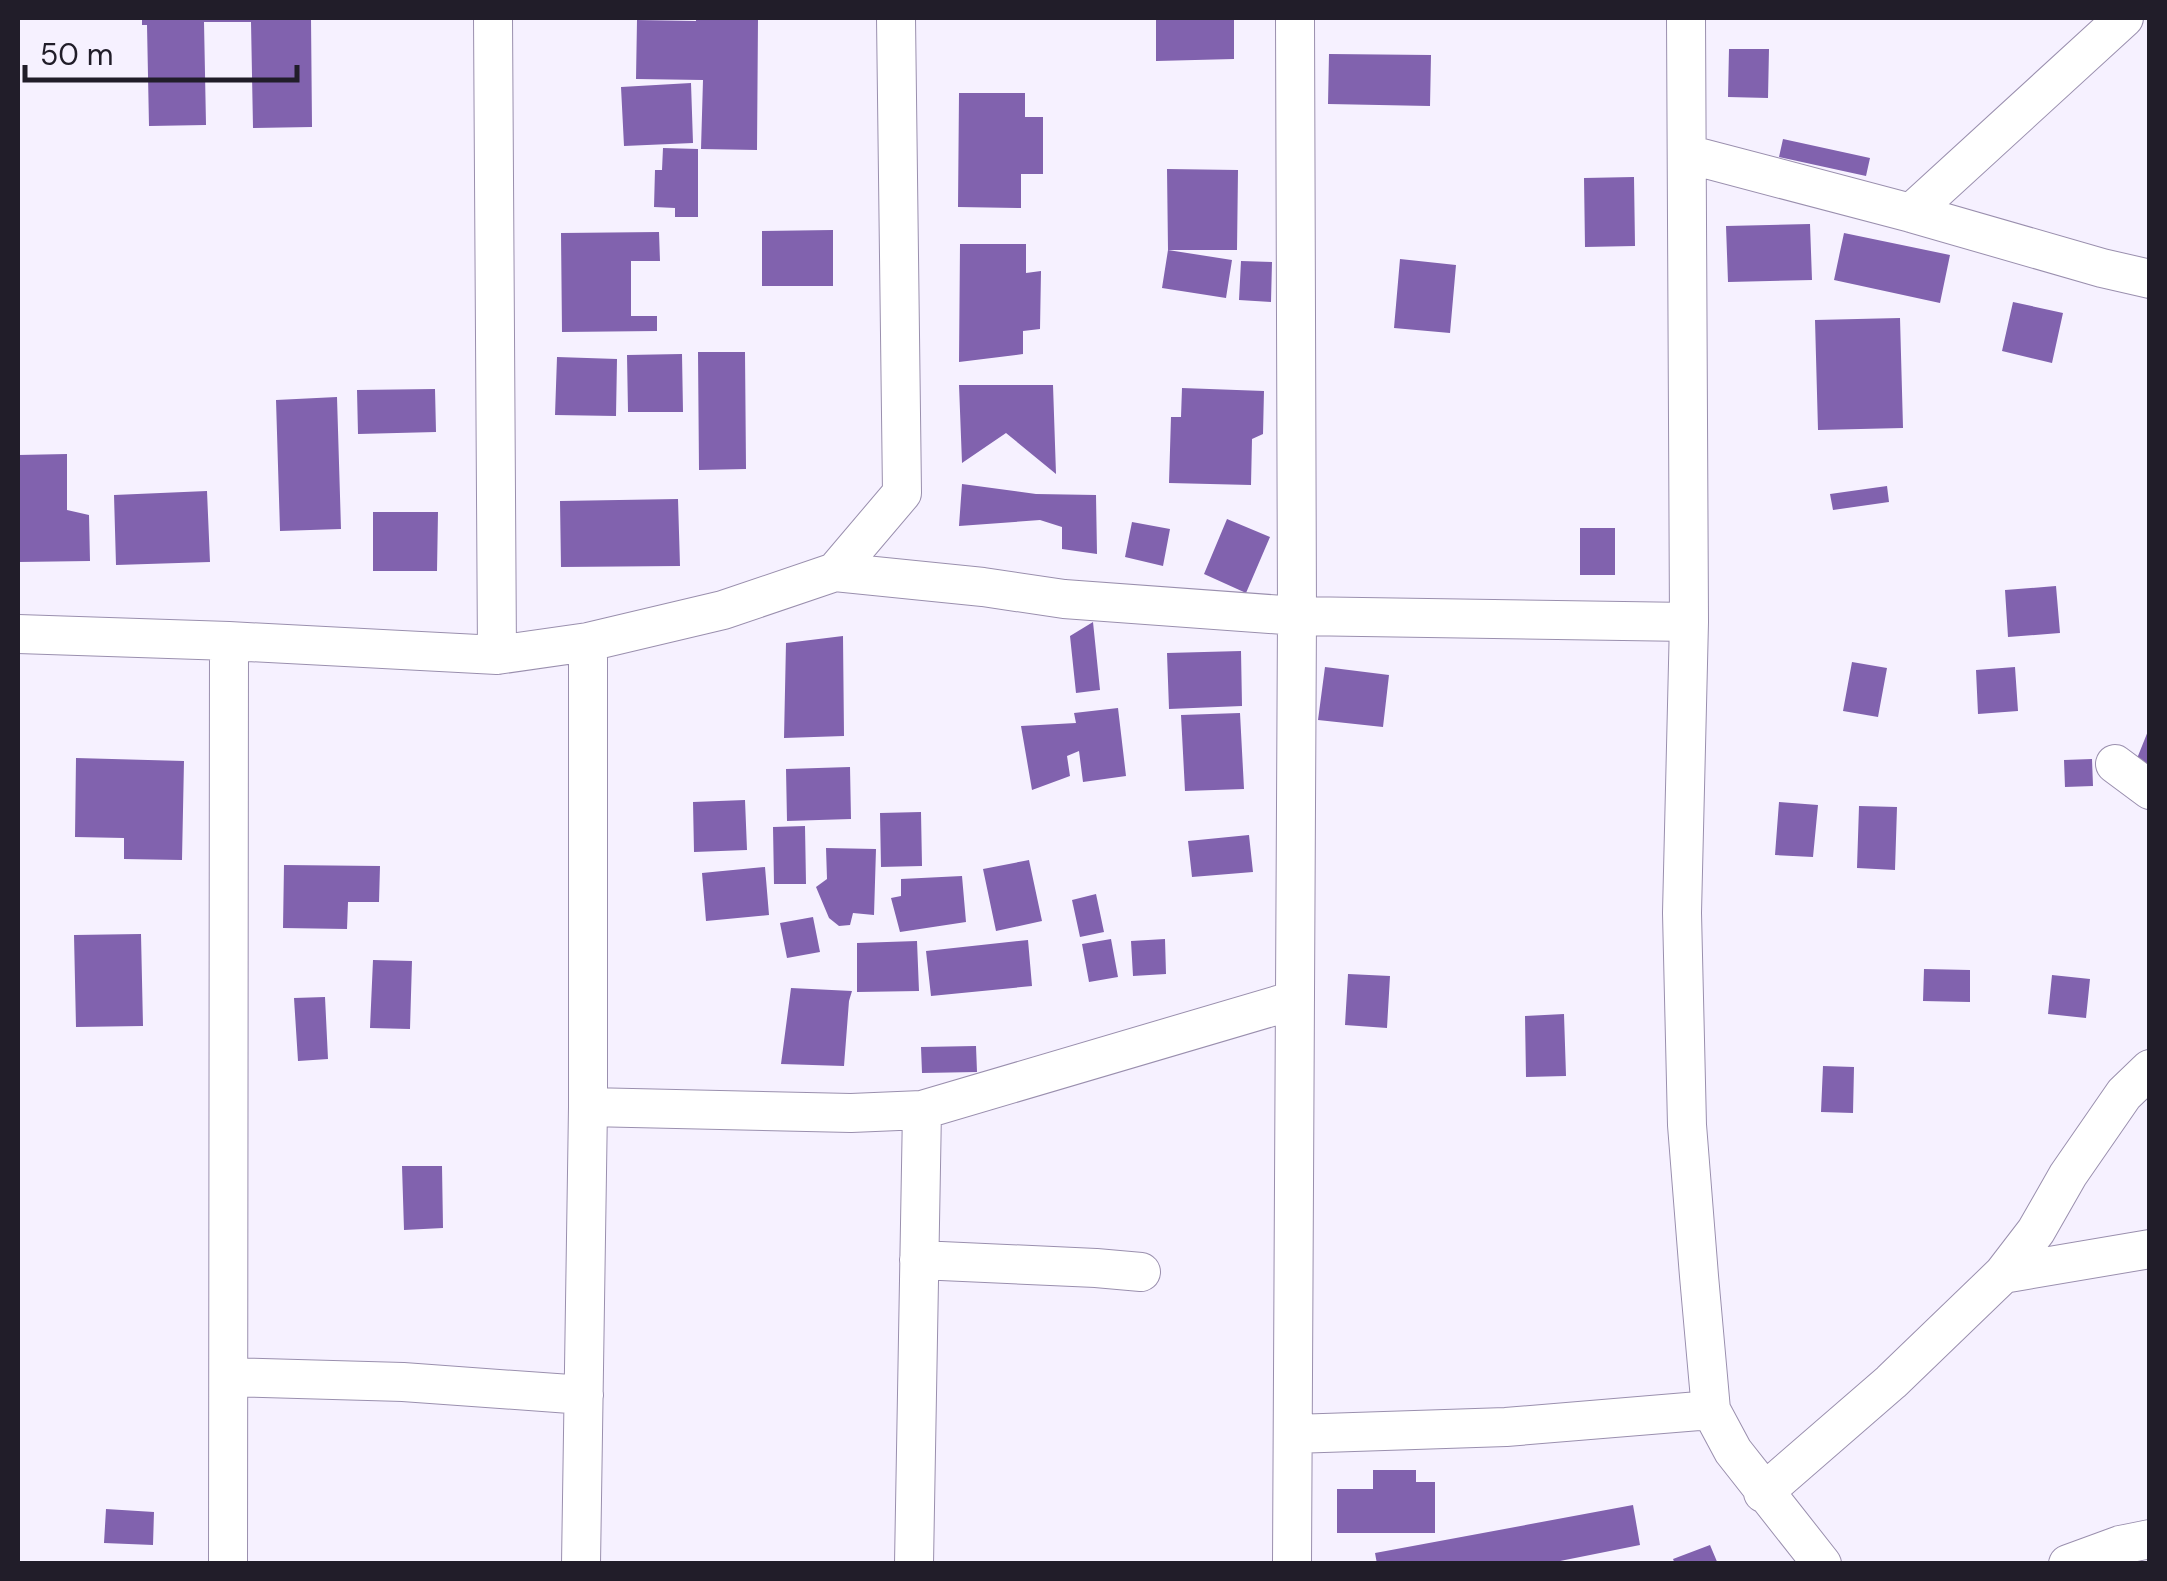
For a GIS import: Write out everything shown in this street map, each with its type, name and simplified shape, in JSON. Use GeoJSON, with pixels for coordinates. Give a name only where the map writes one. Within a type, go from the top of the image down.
{"type":"FeatureCollection","features":[{"type":"Feature","properties":{"kind":"street"},"geometry":{"type":"LineString","coordinates":[[492,18],[497,655]]}},
{"type":"Feature","properties":{"kind":"street"},"geometry":{"type":"LineString","coordinates":[[836,572],[902,493],[896,18]]}},
{"type":"Feature","properties":{"kind":"street"},"geometry":{"type":"LineString","coordinates":[[1292,1564],[1297,616],[1295,18]]}},
{"type":"Feature","properties":{"kind":"street"},"geometry":{"type":"LineString","coordinates":[[1686,18],[1689,622],[1682,913],[1687,1124],[1711,1410],[1733,1451],[1809,1555]]}},
{"type":"Feature","properties":{"kind":"street"},"geometry":{"type":"LineString","coordinates":[[1911,214],[2124,18]]}},
{"type":"Feature","properties":{"kind":"street"},"geometry":{"type":"LineString","coordinates":[[1687,154],[2150,279]]}},
{"type":"Feature","properties":{"kind":"street"},"geometry":{"type":"LineString","coordinates":[[18,634],[497,655],[588,642],[724,610],[836,572],[983,587],[1064,600],[1297,616],[1689,622]]}},
{"type":"Feature","properties":{"kind":"street"},"geometry":{"type":"LineString","coordinates":[[228,1564],[229,641]]}},
{"type":"Feature","properties":{"kind":"street"},"geometry":{"type":"LineString","coordinates":[[581,1564],[588,1108],[588,642]]}},
{"type":"Feature","properties":{"kind":"street"},"geometry":{"type":"LineString","coordinates":[[2115,764],[2150,790]]}},
{"type":"Feature","properties":{"kind":"street"},"geometry":{"type":"LineString","coordinates":[[588,1108],[851,1113],[922,1110],[1294,1000]]}},
{"type":"Feature","properties":{"kind":"street"},"geometry":{"type":"LineString","coordinates":[[1763,1493],[1891,1382],[2003,1274],[2124,1094],[2150,1069]]}},
{"type":"Feature","properties":{"kind":"street"},"geometry":{"type":"LineString","coordinates":[[914,1564],[922,1110]]}},
{"type":"Feature","properties":{"kind":"street"},"geometry":{"type":"LineString","coordinates":[[2003,1274],[2150,1249]]}},
{"type":"Feature","properties":{"kind":"street"},"geometry":{"type":"LineString","coordinates":[[920,1260],[1141,1272]]}},
{"type":"Feature","properties":{"kind":"street"},"geometry":{"type":"LineString","coordinates":[[229,1377],[403,1382],[584,1395]]}},
{"type":"Feature","properties":{"kind":"street"},"geometry":{"type":"LineString","coordinates":[[1294,1434],[1506,1427],[1711,1410]]}},
{"type":"Feature","properties":{"kind":"street"},"geometry":{"type":"LineString","coordinates":[[2068,1564],[2120,1545],[2150,1540]]}},
{"type":"Feature","properties":{"kind":"building"},"geometry":{"type":"Polygon","coordinates":[[[142,18],[311,18],[312,127],[253,128],[251,22],[204,22],[206,125],[149,126],[147,25],[142,25],[142,18]]]}},
{"type":"Feature","properties":{"kind":"building"},"geometry":{"type":"Polygon","coordinates":[[[758,18],[757,150],[701,149],[703,80],[636,79],[637,20],[758,18]]]}},
{"type":"Feature","properties":{"kind":"building"},"geometry":{"type":"Polygon","coordinates":[[[1156,18],[1234,18],[1234,59],[1156,61],[1156,18]]]}},
{"type":"Feature","properties":{"kind":"building"},"geometry":{"type":"Polygon","coordinates":[[[1729,49],[1769,49],[1768,98],[1728,97],[1729,49]]]}},
{"type":"Feature","properties":{"kind":"building"},"geometry":{"type":"Polygon","coordinates":[[[1329,54],[1431,55],[1430,106],[1328,104],[1329,54]]]}},
{"type":"Feature","properties":{"kind":"building"},"geometry":{"type":"Polygon","coordinates":[[[691,83],[693,143],[624,146],[621,87],[691,83]]]}},
{"type":"Feature","properties":{"kind":"building"},"geometry":{"type":"Polygon","coordinates":[[[959,93],[1025,93],[1025,117],[1043,117],[1043,174],[1021,174],[1021,208],[958,207],[959,93]]]}},
{"type":"Feature","properties":{"kind":"building"},"geometry":{"type":"Polygon","coordinates":[[[1783,139],[1870,158],[1866,176],[1779,157],[1783,139]]]}},
{"type":"Feature","properties":{"kind":"building"},"geometry":{"type":"Polygon","coordinates":[[[663,148],[698,149],[698,217],[675,217],[675,208],[654,207],[655,170],[662,170],[663,148]]]}},
{"type":"Feature","properties":{"kind":"building"},"geometry":{"type":"Polygon","coordinates":[[[1167,169],[1238,170],[1237,250],[1168,250],[1167,169]]]}},
{"type":"Feature","properties":{"kind":"building"},"geometry":{"type":"Polygon","coordinates":[[[1634,177],[1635,246],[1585,247],[1584,178],[1634,177]]]}},
{"type":"Feature","properties":{"kind":"building"},"geometry":{"type":"Polygon","coordinates":[[[1810,224],[1812,280],[1728,282],[1726,226],[1810,224]]]}},
{"type":"Feature","properties":{"kind":"building"},"geometry":{"type":"Polygon","coordinates":[[[833,230],[833,286],[762,286],[762,231],[833,230]]]}},
{"type":"Feature","properties":{"kind":"building"},"geometry":{"type":"Polygon","coordinates":[[[659,232],[660,261],[631,261],[631,316],[657,316],[657,331],[562,332],[561,233],[659,232]]]}},
{"type":"Feature","properties":{"kind":"building"},"geometry":{"type":"Polygon","coordinates":[[[1844,233],[1950,255],[1940,303],[1834,280],[1844,233]]]}},
{"type":"Feature","properties":{"kind":"building"},"geometry":{"type":"Polygon","coordinates":[[[960,244],[1026,244],[1026,273],[1041,271],[1040,329],[1023,331],[1023,354],[959,362],[960,244]]]}},
{"type":"Feature","properties":{"kind":"building"},"geometry":{"type":"Polygon","coordinates":[[[1168,250],[1232,260],[1226,298],[1162,288],[1168,250]]]}},
{"type":"Feature","properties":{"kind":"building"},"geometry":{"type":"Polygon","coordinates":[[[1400,259],[1456,265],[1450,333],[1394,328],[1400,259]]]}},
{"type":"Feature","properties":{"kind":"building"},"geometry":{"type":"Polygon","coordinates":[[[1241,261],[1272,262],[1271,302],[1239,300],[1241,261]]]}},
{"type":"Feature","properties":{"kind":"building"},"geometry":{"type":"Polygon","coordinates":[[[2013,302],[2063,313],[2052,363],[2002,351],[2013,302]]]}},
{"type":"Feature","properties":{"kind":"building"},"geometry":{"type":"Polygon","coordinates":[[[1900,318],[1903,428],[1818,430],[1815,320],[1900,318]]]}},
{"type":"Feature","properties":{"kind":"building"},"geometry":{"type":"Polygon","coordinates":[[[698,352],[745,352],[746,469],[699,470],[698,352]]]}},
{"type":"Feature","properties":{"kind":"building"},"geometry":{"type":"Polygon","coordinates":[[[682,354],[683,412],[628,412],[627,355],[682,354]]]}},
{"type":"Feature","properties":{"kind":"building"},"geometry":{"type":"Polygon","coordinates":[[[557,357],[617,359],[616,416],[555,415],[557,357]]]}},
{"type":"Feature","properties":{"kind":"building"},"geometry":{"type":"Polygon","coordinates":[[[959,385],[1053,385],[1056,474],[1006,433],[962,463],[959,385]]]}},
{"type":"Feature","properties":{"kind":"building"},"geometry":{"type":"Polygon","coordinates":[[[1182,388],[1264,391],[1263,434],[1252,439],[1251,485],[1169,483],[1171,417],[1181,417],[1182,388]]]}},
{"type":"Feature","properties":{"kind":"building"},"geometry":{"type":"Polygon","coordinates":[[[435,389],[436,432],[358,434],[357,390],[435,389]]]}},
{"type":"Feature","properties":{"kind":"building"},"geometry":{"type":"Polygon","coordinates":[[[337,397],[341,529],[280,531],[276,400],[337,397]]]}},
{"type":"Feature","properties":{"kind":"building"},"geometry":{"type":"Polygon","coordinates":[[[67,454],[67,510],[89,515],[90,561],[18,562],[18,455],[67,454]]]}},
{"type":"Feature","properties":{"kind":"building"},"geometry":{"type":"Polygon","coordinates":[[[962,484],[1036,494],[1096,495],[1097,554],[1062,549],[1062,527],[1040,520],[959,526],[962,484]]]}},
{"type":"Feature","properties":{"kind":"building"},"geometry":{"type":"Polygon","coordinates":[[[1887,486],[1889,502],[1833,510],[1830,494],[1887,486]]]}},
{"type":"Feature","properties":{"kind":"building"},"geometry":{"type":"Polygon","coordinates":[[[207,491],[210,562],[116,565],[114,495],[207,491]]]}},
{"type":"Feature","properties":{"kind":"building"},"geometry":{"type":"Polygon","coordinates":[[[678,499],[680,566],[561,567],[560,501],[678,499]]]}},
{"type":"Feature","properties":{"kind":"building"},"geometry":{"type":"Polygon","coordinates":[[[373,512],[438,512],[437,571],[373,571],[373,512]]]}},
{"type":"Feature","properties":{"kind":"building"},"geometry":{"type":"Polygon","coordinates":[[[1227,519],[1270,537],[1246,593],[1204,574],[1227,519]]]}},
{"type":"Feature","properties":{"kind":"building"},"geometry":{"type":"Polygon","coordinates":[[[1132,522],[1170,529],[1163,566],[1125,557],[1132,522]]]}},
{"type":"Feature","properties":{"kind":"building"},"geometry":{"type":"Polygon","coordinates":[[[1580,528],[1615,528],[1615,575],[1580,575],[1580,528]]]}},
{"type":"Feature","properties":{"kind":"building"},"geometry":{"type":"Polygon","coordinates":[[[2056,586],[2060,633],[2008,637],[2005,590],[2056,586]]]}},
{"type":"Feature","properties":{"kind":"building"},"geometry":{"type":"Polygon","coordinates":[[[1093,622],[1100,690],[1076,693],[1070,636],[1093,622]]]}},
{"type":"Feature","properties":{"kind":"building"},"geometry":{"type":"Polygon","coordinates":[[[843,636],[844,736],[784,738],[786,643],[843,636]]]}},
{"type":"Feature","properties":{"kind":"building"},"geometry":{"type":"Polygon","coordinates":[[[1241,651],[1242,706],[1169,709],[1167,653],[1241,651]]]}},
{"type":"Feature","properties":{"kind":"building"},"geometry":{"type":"Polygon","coordinates":[[[1852,662],[1887,668],[1878,717],[1843,711],[1852,662]]]}},
{"type":"Feature","properties":{"kind":"building"},"geometry":{"type":"Polygon","coordinates":[[[1325,667],[1389,675],[1383,727],[1318,720],[1325,667]]]}},
{"type":"Feature","properties":{"kind":"building"},"geometry":{"type":"Polygon","coordinates":[[[2015,667],[2018,711],[1978,714],[1976,670],[2015,667]]]}},
{"type":"Feature","properties":{"kind":"building"},"geometry":{"type":"Polygon","coordinates":[[[1118,708],[1126,776],[1083,782],[1079,751],[1067,756],[1070,776],[1032,790],[1021,726],[1076,723],[1074,713],[1118,708]]]}},
{"type":"Feature","properties":{"kind":"building"},"geometry":{"type":"Polygon","coordinates":[[[1240,713],[1244,789],[1185,791],[1181,715],[1240,713]]]}},
{"type":"Feature","properties":{"kind":"building"},"geometry":{"type":"Polygon","coordinates":[[[2150,726],[2150,766],[2136,761],[2150,726]]]}},
{"type":"Feature","properties":{"kind":"building"},"geometry":{"type":"Polygon","coordinates":[[[76,758],[184,761],[182,860],[124,859],[124,838],[75,837],[76,758]]]}},
{"type":"Feature","properties":{"kind":"building"},"geometry":{"type":"Polygon","coordinates":[[[2092,759],[2093,786],[2065,787],[2064,760],[2092,759]]]}},
{"type":"Feature","properties":{"kind":"building"},"geometry":{"type":"Polygon","coordinates":[[[850,767],[851,819],[787,821],[786,769],[850,767]]]}},
{"type":"Feature","properties":{"kind":"building"},"geometry":{"type":"Polygon","coordinates":[[[745,800],[747,850],[694,852],[693,802],[745,800]]]}},
{"type":"Feature","properties":{"kind":"building"},"geometry":{"type":"Polygon","coordinates":[[[1779,802],[1818,805],[1813,857],[1775,855],[1779,802]]]}},
{"type":"Feature","properties":{"kind":"building"},"geometry":{"type":"Polygon","coordinates":[[[1859,806],[1897,807],[1895,870],[1857,868],[1859,806]]]}},
{"type":"Feature","properties":{"kind":"building"},"geometry":{"type":"Polygon","coordinates":[[[921,812],[922,866],[881,867],[880,813],[921,812]]]}},
{"type":"Feature","properties":{"kind":"building"},"geometry":{"type":"Polygon","coordinates":[[[805,826],[806,884],[774,884],[773,827],[805,826]]]}},
{"type":"Feature","properties":{"kind":"building"},"geometry":{"type":"Polygon","coordinates":[[[1249,835],[1253,872],[1192,877],[1188,841],[1249,835]]]}},
{"type":"Feature","properties":{"kind":"building"},"geometry":{"type":"Polygon","coordinates":[[[826,848],[876,849],[874,915],[853,913],[850,925],[839,926],[829,918],[816,887],[827,879],[826,848]]]}},
{"type":"Feature","properties":{"kind":"building"},"geometry":{"type":"Polygon","coordinates":[[[1029,860],[1042,921],[996,931],[983,869],[1029,860]]]}},
{"type":"Feature","properties":{"kind":"building"},"geometry":{"type":"Polygon","coordinates":[[[284,865],[380,866],[379,902],[348,902],[347,929],[283,928],[284,865]]]}},
{"type":"Feature","properties":{"kind":"building"},"geometry":{"type":"Polygon","coordinates":[[[765,867],[769,915],[706,921],[702,873],[765,867]]]}},
{"type":"Feature","properties":{"kind":"building"},"geometry":{"type":"Polygon","coordinates":[[[962,876],[966,922],[900,932],[891,898],[901,896],[901,879],[962,876]]]}},
{"type":"Feature","properties":{"kind":"building"},"geometry":{"type":"Polygon","coordinates":[[[1096,894],[1104,932],[1080,937],[1072,900],[1096,894]]]}},
{"type":"Feature","properties":{"kind":"building"},"geometry":{"type":"Polygon","coordinates":[[[813,917],[820,952],[787,958],[780,923],[813,917]]]}},
{"type":"Feature","properties":{"kind":"building"},"geometry":{"type":"Polygon","coordinates":[[[141,934],[143,1026],[76,1027],[74,935],[141,934]]]}},
{"type":"Feature","properties":{"kind":"building"},"geometry":{"type":"Polygon","coordinates":[[[1111,939],[1118,977],[1089,982],[1082,944],[1111,939]]]}},
{"type":"Feature","properties":{"kind":"building"},"geometry":{"type":"Polygon","coordinates":[[[1165,939],[1166,974],[1133,976],[1131,941],[1165,939]]]}},
{"type":"Feature","properties":{"kind":"building"},"geometry":{"type":"Polygon","coordinates":[[[1028,940],[1032,986],[931,996],[926,951],[1028,940]]]}},
{"type":"Feature","properties":{"kind":"building"},"geometry":{"type":"Polygon","coordinates":[[[917,941],[919,991],[857,992],[857,943],[917,941]]]}},
{"type":"Feature","properties":{"kind":"building"},"geometry":{"type":"Polygon","coordinates":[[[373,960],[412,961],[410,1029],[370,1028],[373,960]]]}},
{"type":"Feature","properties":{"kind":"building"},"geometry":{"type":"Polygon","coordinates":[[[1924,969],[1970,970],[1970,1002],[1923,1001],[1924,969]]]}},
{"type":"Feature","properties":{"kind":"building"},"geometry":{"type":"Polygon","coordinates":[[[1348,974],[1390,976],[1387,1028],[1345,1025],[1348,974]]]}},
{"type":"Feature","properties":{"kind":"building"},"geometry":{"type":"Polygon","coordinates":[[[2052,975],[2090,979],[2086,1018],[2048,1014],[2052,975]]]}},
{"type":"Feature","properties":{"kind":"building"},"geometry":{"type":"Polygon","coordinates":[[[791,988],[852,991],[844,1066],[781,1064],[791,988]]]}},
{"type":"Feature","properties":{"kind":"building"},"geometry":{"type":"Polygon","coordinates":[[[325,997],[328,1059],[298,1061],[294,998],[325,997]]]}},
{"type":"Feature","properties":{"kind":"building"},"geometry":{"type":"Polygon","coordinates":[[[1564,1014],[1566,1076],[1526,1077],[1525,1016],[1564,1014]]]}},
{"type":"Feature","properties":{"kind":"building"},"geometry":{"type":"Polygon","coordinates":[[[976,1046],[977,1072],[922,1073],[921,1047],[976,1046]]]}},
{"type":"Feature","properties":{"kind":"building"},"geometry":{"type":"Polygon","coordinates":[[[1823,1066],[1854,1067],[1853,1113],[1821,1112],[1823,1066]]]}},
{"type":"Feature","properties":{"kind":"building"},"geometry":{"type":"Polygon","coordinates":[[[402,1166],[442,1166],[443,1228],[404,1230],[402,1166]]]}},
{"type":"Feature","properties":{"kind":"building"},"geometry":{"type":"Polygon","coordinates":[[[1373,1470],[1416,1470],[1416,1482],[1435,1482],[1435,1533],[1337,1533],[1337,1489],[1373,1489],[1373,1470]]]}},
{"type":"Feature","properties":{"kind":"building"},"geometry":{"type":"Polygon","coordinates":[[[1633,1505],[1640,1545],[1545,1564],[1377,1564],[1375,1553],[1633,1505]]]}},
{"type":"Feature","properties":{"kind":"building"},"geometry":{"type":"Polygon","coordinates":[[[106,1509],[154,1512],[153,1545],[104,1543],[106,1509]]]}},
{"type":"Feature","properties":{"kind":"building"},"geometry":{"type":"Polygon","coordinates":[[[1710,1545],[1718,1564],[1675,1564],[1673,1559],[1710,1545]]]}}]}
